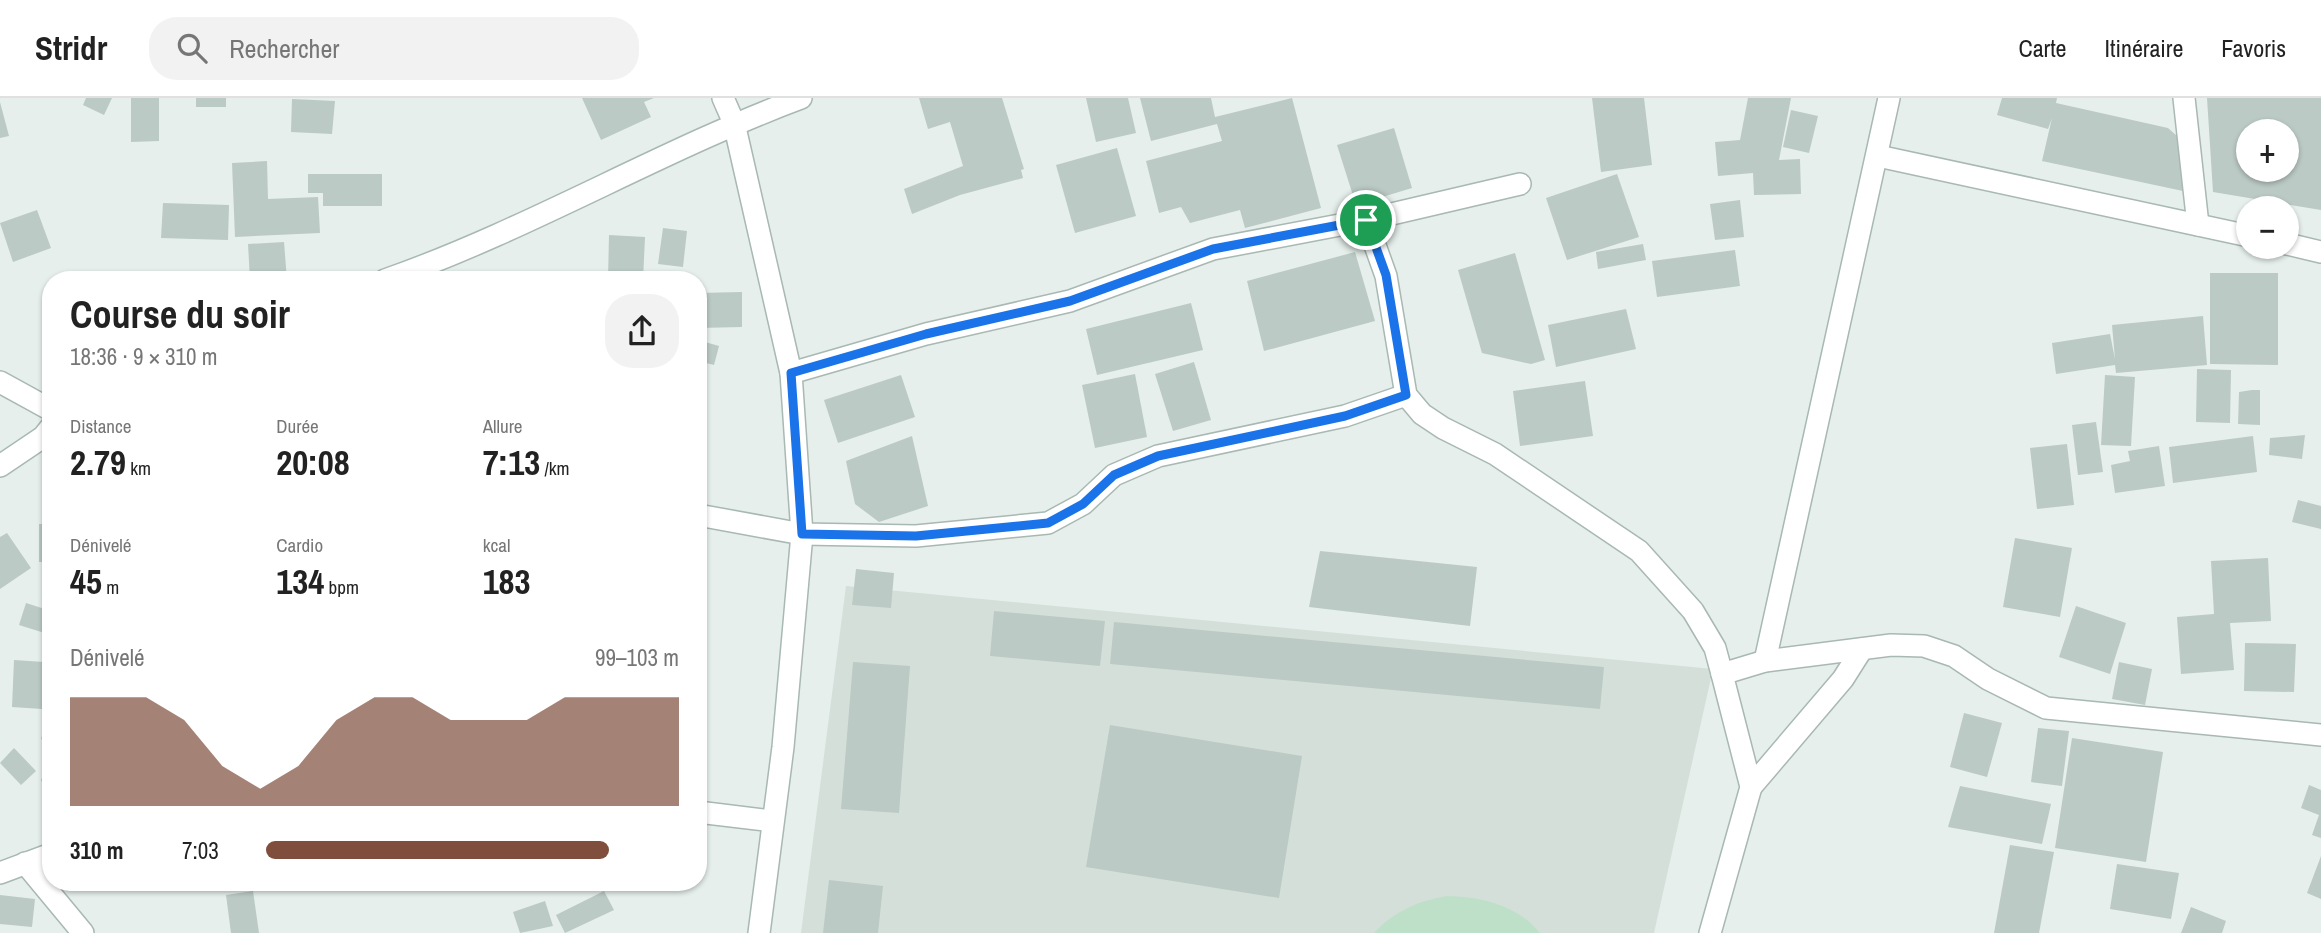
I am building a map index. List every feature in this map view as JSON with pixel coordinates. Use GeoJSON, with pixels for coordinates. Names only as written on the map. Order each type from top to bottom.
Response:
{"type":"FeatureCollection","features":[{"type":"Feature","properties":{"kind":"street"},"geometry":{"type":"LineString","coordinates":[[723,98],[734,123],[791,373],[802,534],[783,747],[759,933]]}},
{"type":"Feature","properties":{"kind":"street"},"geometry":{"type":"LineString","coordinates":[[411,271],[452,257],[734,123],[801,98]]}},
{"type":"Feature","properties":{"kind":"street"},"geometry":{"type":"LineString","coordinates":[[1765,661],[1889,98]]}},
{"type":"Feature","properties":{"kind":"street"},"geometry":{"type":"LineString","coordinates":[[2184,98],[2197,225]]}},
{"type":"Feature","properties":{"kind":"street"},"geometry":{"type":"LineString","coordinates":[[1878,156],[2236,233]]}},
{"type":"Feature","properties":{"kind":"street"},"geometry":{"type":"LineString","coordinates":[[791,373],[926,334],[1070,301],[1213,249],[1366,220],[1520,184]]}},
{"type":"Feature","properties":{"kind":"street"},"geometry":{"type":"LineString","coordinates":[[1366,220],[1386,275],[1406,395],[1422,414],[1443,428],[1495,454],[1639,551],[1693,611],[1715,649],[1751,787]]}},
{"type":"Feature","properties":{"kind":"street"},"geometry":{"type":"LineString","coordinates":[[2299,246],[2321,251]]}},
{"type":"Feature","properties":{"kind":"street"},"geometry":{"type":"LineString","coordinates":[[0,382],[42,405]]}},
{"type":"Feature","properties":{"kind":"street"},"geometry":{"type":"LineString","coordinates":[[707,517],[802,534],[916,536],[1048,523],[1083,504],[1114,475],[1158,456],[1345,416],[1406,395]]}},
{"type":"Feature","properties":{"kind":"street"},"geometry":{"type":"LineString","coordinates":[[0,466],[42,438]]}},
{"type":"Feature","properties":{"kind":"street"},"geometry":{"type":"LineString","coordinates":[[1722,674],[1765,661],[1891,645],[1924,646],[1954,656],[1988,678],[2046,708],[2321,735]]}},
{"type":"Feature","properties":{"kind":"street"},"geometry":{"type":"LineString","coordinates":[[1710,933],[1751,787],[1843,679],[1862,649]]}},
{"type":"Feature","properties":{"kind":"street"},"geometry":{"type":"LineString","coordinates":[[707,813],[772,821]]}},
{"type":"Feature","properties":{"kind":"street"},"geometry":{"type":"LineString","coordinates":[[0,873],[42,857]]}},
{"type":"Feature","properties":{"kind":"street"},"geometry":{"type":"LineString","coordinates":[[25,863],[42,884]]}},
{"type":"Feature","properties":{"kind":"street"},"geometry":{"type":"LineString","coordinates":[[48,891],[83,933]]}},
{"type":"Feature","properties":{"kind":"shaded area"},"geometry":{"type":"Polygon","coordinates":[[[846,586],[1713,669],[1654,933],[801,933],[846,586]]]}},
{"type":"Feature","properties":{"kind":"green space"},"geometry":{"type":"Polygon","coordinates":[[[1447,896],[1498,904],[1521,916],[1540,933],[1374,933],[1407,908],[1447,896]]]}},
{"type":"Feature","properties":{"kind":"building"},"geometry":{"type":"Polygon","coordinates":[[[86,98],[112,98],[104,115],[83,105],[86,98]]]}},
{"type":"Feature","properties":{"kind":"building"},"geometry":{"type":"Polygon","coordinates":[[[131,98],[159,98],[159,141],[131,142],[131,98]]]}},
{"type":"Feature","properties":{"kind":"building"},"geometry":{"type":"Polygon","coordinates":[[[196,98],[226,98],[226,107],[196,107],[196,98]]]}},
{"type":"Feature","properties":{"kind":"building"},"geometry":{"type":"Polygon","coordinates":[[[582,98],[654,98],[644,102],[651,117],[601,140],[582,98]]]}},
{"type":"Feature","properties":{"kind":"building"},"geometry":{"type":"Polygon","coordinates":[[[919,98],[1002,98],[1024,169],[1021,170],[1023,178],[960,195],[912,214],[904,189],[963,166],[950,122],[928,129],[919,98]]]}},
{"type":"Feature","properties":{"kind":"building"},"geometry":{"type":"Polygon","coordinates":[[[1086,98],[1128,98],[1136,133],[1096,142],[1086,98]]]}},
{"type":"Feature","properties":{"kind":"building"},"geometry":{"type":"Polygon","coordinates":[[[1140,98],[1211,98],[1215,117],[1292,98],[1321,208],[1245,228],[1240,210],[1190,223],[1181,207],[1159,213],[1146,161],[1222,141],[1217,124],[1151,141],[1140,98]]]}},
{"type":"Feature","properties":{"kind":"building"},"geometry":{"type":"Polygon","coordinates":[[[1592,98],[1644,98],[1652,165],[1601,172],[1592,98]]]}},
{"type":"Feature","properties":{"kind":"building"},"geometry":{"type":"Polygon","coordinates":[[[1748,98],[1791,98],[1779,160],[1800,159],[1801,194],[1754,195],[1753,173],[1718,176],[1715,142],[1740,140],[1748,98]]]}},
{"type":"Feature","properties":{"kind":"building"},"geometry":{"type":"Polygon","coordinates":[[[2002,98],[2057,98],[2056,103],[2168,128],[2177,136],[2183,191],[2042,161],[2052,118],[2048,129],[1997,115],[2002,98]]]}},
{"type":"Feature","properties":{"kind":"building"},"geometry":{"type":"Polygon","coordinates":[[[2207,98],[2321,98],[2321,210],[2299,206],[2299,196],[2237,196],[2213,192],[2207,98]]]}},
{"type":"Feature","properties":{"kind":"building"},"geometry":{"type":"Polygon","coordinates":[[[292,99],[335,101],[332,134],[291,132],[292,99]]]}},
{"type":"Feature","properties":{"kind":"building"},"geometry":{"type":"Polygon","coordinates":[[[0,102],[9,136],[0,138],[0,102]]]}},
{"type":"Feature","properties":{"kind":"building"},"geometry":{"type":"Polygon","coordinates":[[[1791,110],[1818,116],[1809,153],[1783,147],[1791,110]]]}},
{"type":"Feature","properties":{"kind":"building"},"geometry":{"type":"Polygon","coordinates":[[[1394,128],[1412,188],[1356,205],[1337,145],[1394,128]]]}},
{"type":"Feature","properties":{"kind":"building"},"geometry":{"type":"Polygon","coordinates":[[[1117,148],[1136,216],[1075,233],[1056,165],[1117,148]]]}},
{"type":"Feature","properties":{"kind":"building"},"geometry":{"type":"Polygon","coordinates":[[[267,161],[268,199],[318,197],[320,233],[235,237],[232,163],[267,161]]]}},
{"type":"Feature","properties":{"kind":"building"},"geometry":{"type":"Polygon","coordinates":[[[308,174],[382,174],[382,206],[323,206],[323,193],[308,193],[308,174]]]}},
{"type":"Feature","properties":{"kind":"building"},"geometry":{"type":"Polygon","coordinates":[[[1617,174],[1639,237],[1567,260],[1546,198],[1617,174]]]}},
{"type":"Feature","properties":{"kind":"building"},"geometry":{"type":"Polygon","coordinates":[[[1740,200],[1744,237],[1715,240],[1710,204],[1740,200]]]}},
{"type":"Feature","properties":{"kind":"building"},"geometry":{"type":"Polygon","coordinates":[[[163,203],[229,205],[228,240],[161,238],[163,203]]]}},
{"type":"Feature","properties":{"kind":"building"},"geometry":{"type":"Polygon","coordinates":[[[37,210],[51,248],[13,262],[0,223],[37,210]]]}},
{"type":"Feature","properties":{"kind":"building"},"geometry":{"type":"Polygon","coordinates":[[[663,228],[687,231],[683,267],[658,264],[663,228]]]}},
{"type":"Feature","properties":{"kind":"building"},"geometry":{"type":"Polygon","coordinates":[[[609,235],[645,237],[643,271],[608,271],[609,235]]]}},
{"type":"Feature","properties":{"kind":"building"},"geometry":{"type":"Polygon","coordinates":[[[284,242],[286,271],[250,271],[248,244],[284,242]]]}},
{"type":"Feature","properties":{"kind":"building"},"geometry":{"type":"Polygon","coordinates":[[[1643,244],[1646,260],[1598,269],[1596,252],[1643,244]]]}},
{"type":"Feature","properties":{"kind":"building"},"geometry":{"type":"Polygon","coordinates":[[[1735,250],[1740,286],[1657,297],[1652,261],[1735,250]]]}},
{"type":"Feature","properties":{"kind":"building"},"geometry":{"type":"Polygon","coordinates":[[[1355,252],[1375,321],[1264,351],[1247,281],[1355,252]]]}},
{"type":"Feature","properties":{"kind":"building"},"geometry":{"type":"Polygon","coordinates":[[[1515,253],[1545,360],[1531,364],[1482,353],[1458,270],[1515,253]]]}},
{"type":"Feature","properties":{"kind":"building"},"geometry":{"type":"Polygon","coordinates":[[[2210,273],[2278,273],[2278,365],[2210,364],[2210,273]]]}},
{"type":"Feature","properties":{"kind":"building"},"geometry":{"type":"Polygon","coordinates":[[[742,292],[742,327],[707,328],[707,293],[742,292]]]}},
{"type":"Feature","properties":{"kind":"building"},"geometry":{"type":"Polygon","coordinates":[[[1191,303],[1203,350],[1097,375],[1086,329],[1191,303]]]}},
{"type":"Feature","properties":{"kind":"building"},"geometry":{"type":"Polygon","coordinates":[[[1626,309],[1636,349],[1556,367],[1548,325],[1626,309]]]}},
{"type":"Feature","properties":{"kind":"building"},"geometry":{"type":"Polygon","coordinates":[[[2203,316],[2207,365],[2116,373],[2115,365],[2056,374],[2052,343],[2110,334],[2115,359],[2112,325],[2203,316]]]}},
{"type":"Feature","properties":{"kind":"building"},"geometry":{"type":"Polygon","coordinates":[[[707,343],[719,346],[714,365],[707,363],[707,343]]]}},
{"type":"Feature","properties":{"kind":"building"},"geometry":{"type":"Polygon","coordinates":[[[1194,362],[1211,420],[1173,431],[1155,374],[1194,362]]]}},
{"type":"Feature","properties":{"kind":"building"},"geometry":{"type":"Polygon","coordinates":[[[2197,369],[2231,370],[2230,423],[2196,422],[2197,369]]]}},
{"type":"Feature","properties":{"kind":"building"},"geometry":{"type":"Polygon","coordinates":[[[1135,374],[1147,437],[1095,448],[1082,385],[1135,374]]]}},
{"type":"Feature","properties":{"kind":"building"},"geometry":{"type":"Polygon","coordinates":[[[901,375],[915,417],[838,443],[824,400],[901,375]]]}},
{"type":"Feature","properties":{"kind":"building"},"geometry":{"type":"Polygon","coordinates":[[[2105,375],[2135,377],[2131,446],[2101,445],[2105,375]]]}},
{"type":"Feature","properties":{"kind":"building"},"geometry":{"type":"Polygon","coordinates":[[[1585,381],[1593,436],[1520,446],[1513,391],[1585,381]]]}},
{"type":"Feature","properties":{"kind":"building"},"geometry":{"type":"Polygon","coordinates":[[[2260,390],[2260,425],[2238,424],[2239,392],[2260,390]]]}},
{"type":"Feature","properties":{"kind":"building"},"geometry":{"type":"Polygon","coordinates":[[[2096,422],[2103,472],[2078,475],[2072,425],[2096,422]]]}},
{"type":"Feature","properties":{"kind":"building"},"geometry":{"type":"Polygon","coordinates":[[[2305,435],[2302,459],[2269,455],[2270,438],[2305,435]]]}},
{"type":"Feature","properties":{"kind":"building"},"geometry":{"type":"Polygon","coordinates":[[[912,436],[928,506],[879,522],[855,504],[846,461],[912,436]]]}},
{"type":"Feature","properties":{"kind":"building"},"geometry":{"type":"Polygon","coordinates":[[[2253,436],[2257,472],[2173,483],[2169,447],[2253,436]]]}},
{"type":"Feature","properties":{"kind":"building"},"geometry":{"type":"Polygon","coordinates":[[[2067,444],[2074,505],[2037,509],[2030,448],[2067,444]]]}},
{"type":"Feature","properties":{"kind":"building"},"geometry":{"type":"Polygon","coordinates":[[[2159,446],[2165,486],[2115,493],[2111,465],[2130,461],[2128,451],[2159,446]]]}},
{"type":"Feature","properties":{"kind":"building"},"geometry":{"type":"Polygon","coordinates":[[[2298,500],[2321,506],[2321,529],[2292,522],[2298,500]]]}},
{"type":"Feature","properties":{"kind":"building"},"geometry":{"type":"Polygon","coordinates":[[[39,524],[42,524],[42,562],[39,562],[39,524]]]}},
{"type":"Feature","properties":{"kind":"building"},"geometry":{"type":"Polygon","coordinates":[[[7,533],[31,568],[0,589],[0,537],[7,533]]]}},
{"type":"Feature","properties":{"kind":"building"},"geometry":{"type":"Polygon","coordinates":[[[2015,538],[2072,548],[2060,617],[2003,607],[2015,538]]]}},
{"type":"Feature","properties":{"kind":"building"},"geometry":{"type":"Polygon","coordinates":[[[1320,551],[1477,567],[1470,626],[1309,607],[1320,551]]]}},
{"type":"Feature","properties":{"kind":"building"},"geometry":{"type":"Polygon","coordinates":[[[2268,558],[2271,621],[2230,623],[2234,670],[2181,674],[2177,617],[2214,614],[2211,561],[2268,558]]]}},
{"type":"Feature","properties":{"kind":"building"},"geometry":{"type":"Polygon","coordinates":[[[856,569],[894,573],[891,608],[852,605],[856,569]]]}},
{"type":"Feature","properties":{"kind":"building"},"geometry":{"type":"Polygon","coordinates":[[[26,603],[42,608],[42,632],[19,625],[26,603]]]}},
{"type":"Feature","properties":{"kind":"building"},"geometry":{"type":"Polygon","coordinates":[[[2076,606],[2126,623],[2110,674],[2059,657],[2076,606]]]}},
{"type":"Feature","properties":{"kind":"building"},"geometry":{"type":"Polygon","coordinates":[[[994,611],[1105,621],[1100,666],[990,656],[994,611]]]}},
{"type":"Feature","properties":{"kind":"building"},"geometry":{"type":"Polygon","coordinates":[[[1114,622],[1604,667],[1600,709],[1110,664],[1114,622]]]}},
{"type":"Feature","properties":{"kind":"building"},"geometry":{"type":"Polygon","coordinates":[[[2245,643],[2296,644],[2294,692],[2244,691],[2245,643]]]}},
{"type":"Feature","properties":{"kind":"building"},"geometry":{"type":"Polygon","coordinates":[[[14,660],[42,662],[42,709],[12,707],[14,660]]]}},
{"type":"Feature","properties":{"kind":"building"},"geometry":{"type":"Polygon","coordinates":[[[853,662],[910,666],[899,813],[841,809],[853,662]]]}},
{"type":"Feature","properties":{"kind":"building"},"geometry":{"type":"Polygon","coordinates":[[[2119,662],[2152,669],[2145,705],[2112,699],[2119,662]]]}},
{"type":"Feature","properties":{"kind":"building"},"geometry":{"type":"Polygon","coordinates":[[[1964,713],[2002,723],[1987,777],[1950,767],[1964,713]]]}},
{"type":"Feature","properties":{"kind":"building"},"geometry":{"type":"Polygon","coordinates":[[[1110,725],[1302,756],[1279,898],[1086,867],[1110,725]]]}},
{"type":"Feature","properties":{"kind":"building"},"geometry":{"type":"Polygon","coordinates":[[[2038,728],[2069,731],[2062,786],[2031,782],[2038,728]]]}},
{"type":"Feature","properties":{"kind":"building"},"geometry":{"type":"Polygon","coordinates":[[[2072,738],[2163,752],[2146,862],[2055,848],[2072,738]]]}},
{"type":"Feature","properties":{"kind":"building"},"geometry":{"type":"Polygon","coordinates":[[[14,748],[36,771],[21,785],[0,763],[14,748]]]}},
{"type":"Feature","properties":{"kind":"building"},"geometry":{"type":"Polygon","coordinates":[[[2309,785],[2321,790],[2321,838],[2312,835],[2319,815],[2301,808],[2309,785]]]}},
{"type":"Feature","properties":{"kind":"building"},"geometry":{"type":"Polygon","coordinates":[[[1960,786],[2051,804],[2042,844],[1948,827],[1960,786]]]}},
{"type":"Feature","properties":{"kind":"building"},"geometry":{"type":"Polygon","coordinates":[[[2010,845],[2054,852],[2039,933],[1994,933],[2010,845]]]}},
{"type":"Feature","properties":{"kind":"building"},"geometry":{"type":"Polygon","coordinates":[[[2321,856],[2321,899],[2307,893],[2321,856]]]}},
{"type":"Feature","properties":{"kind":"building"},"geometry":{"type":"Polygon","coordinates":[[[2117,864],[2179,873],[2171,919],[2110,909],[2117,864]]]}},
{"type":"Feature","properties":{"kind":"building"},"geometry":{"type":"Polygon","coordinates":[[[829,880],[883,886],[878,933],[823,933],[829,880]]]}},
{"type":"Feature","properties":{"kind":"building"},"geometry":{"type":"Polygon","coordinates":[[[253,891],[259,933],[231,933],[226,895],[253,891]]]}},
{"type":"Feature","properties":{"kind":"building"},"geometry":{"type":"Polygon","coordinates":[[[604,891],[614,910],[565,933],[556,915],[604,891]]]}},
{"type":"Feature","properties":{"kind":"building"},"geometry":{"type":"Polygon","coordinates":[[[0,895],[35,899],[32,927],[0,924],[0,895]]]}},
{"type":"Feature","properties":{"kind":"building"},"geometry":{"type":"Polygon","coordinates":[[[545,901],[553,926],[520,933],[513,912],[545,901]]]}},
{"type":"Feature","properties":{"kind":"building"},"geometry":{"type":"Polygon","coordinates":[[[2191,907],[2226,921],[2222,933],[2181,933],[2191,907]]]}},
{"type":"Feature","properties":{"kind":"route"},"geometry":{"type":"LineString","coordinates":[[1366,220],[1386,275],[1406,395],[1345,416],[1158,456],[1114,475],[1083,504],[1048,523],[916,536],[802,534],[791,373],[926,334],[1070,301],[1213,249],[1366,220]]}}]}
